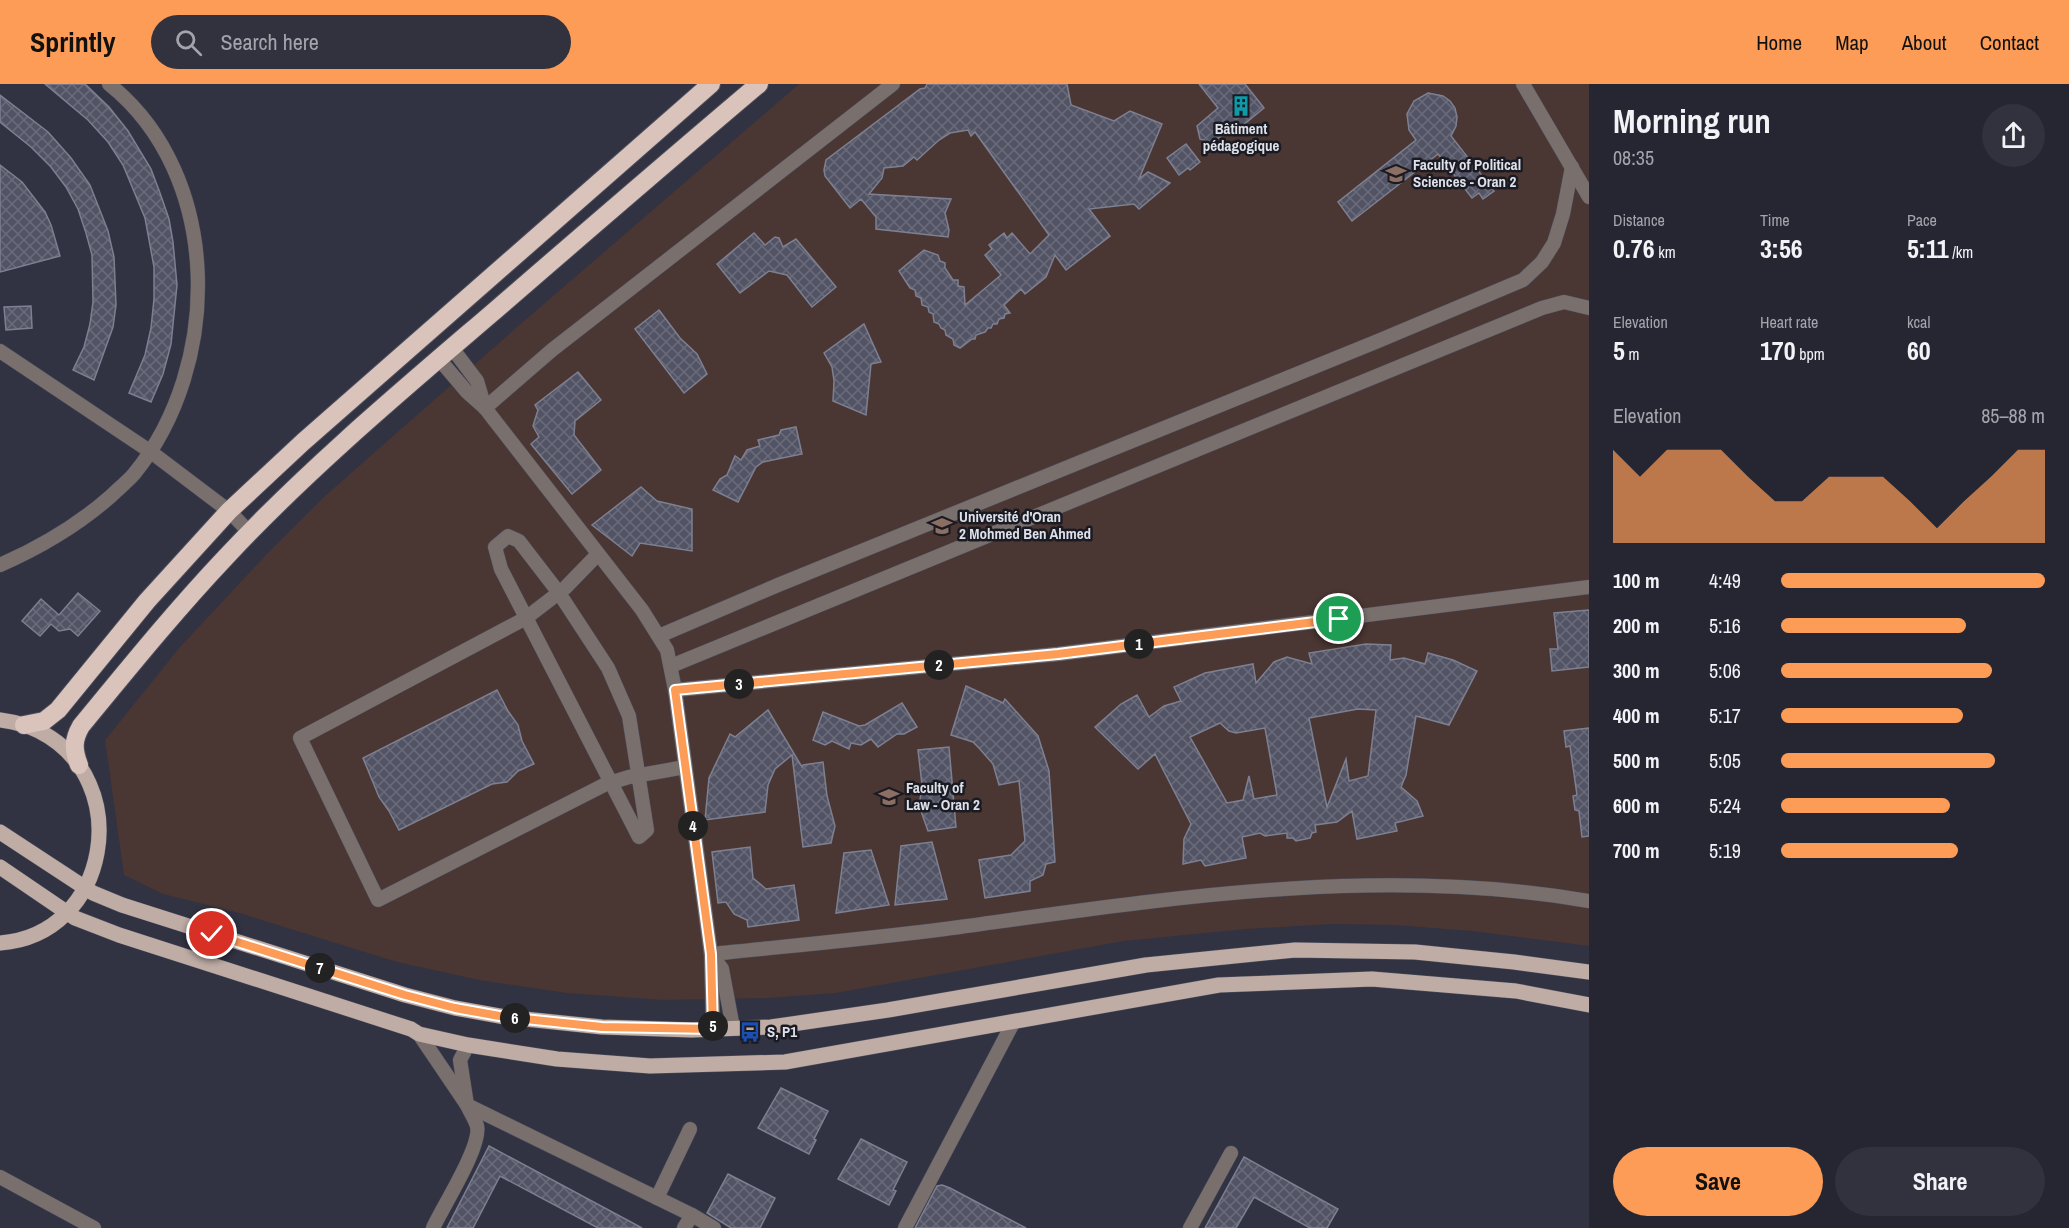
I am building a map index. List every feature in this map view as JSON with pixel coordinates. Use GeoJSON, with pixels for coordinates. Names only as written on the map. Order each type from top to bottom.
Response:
{"type":"FeatureCollection","features":[{"type":"Feature","properties":{"kind":"highway"},"geometry":{"type":"LineString","coordinates":[[24,725],[44,721],[58,710],[147,601],[229,511],[303,442],[711,84]]}},
{"type":"Feature","properties":{"kind":"highway"},"geometry":{"type":"LineString","coordinates":[[79,765],[74,752],[74,744],[81,726],[168,621],[250,533],[338,447],[759,84]]}},
{"type":"Feature","properties":{"kind":"main road"},"geometry":{"type":"LineString","coordinates":[[0,720],[24,725],[54,741],[79,765],[90,783],[97,804],[100,825],[99,847],[94,868],[86,888],[67,912],[49,926],[30,936],[0,943]]}},
{"type":"Feature","properties":{"kind":"main road"},"geometry":{"type":"LineString","coordinates":[[0,832],[86,888],[105,899],[133,909],[405,995],[455,1008],[505,1017],[602,1027],[713,1029],[771,1027],[888,1010],[1146,965],[1295,950],[1415,952],[1589,972]]}},
{"type":"Feature","properties":{"kind":"main road"},"geometry":{"type":"LineString","coordinates":[[0,867],[85,923],[119,935],[371,1016],[419,1034],[468,1045],[557,1059],[638,1065],[785,1062],[1220,985],[1372,979],[1516,992],[1589,1005]]}},
{"type":"Feature","properties":{"kind":"street"},"geometry":{"type":"LineString","coordinates":[[0,565],[34,550],[69,529],[132,476],[151,452],[173,408],[192,345],[198,296],[197,259],[184,194],[153,129],[142,115],[109,84]]}},
{"type":"Feature","properties":{"kind":"street"},"geometry":{"type":"LineString","coordinates":[[485,408],[552,350],[892,84]]}},
{"type":"Feature","properties":{"kind":"street"},"geometry":{"type":"LineString","coordinates":[[1522,84],[1589,197]]}},
{"type":"Feature","properties":{"kind":"street"},"geometry":{"type":"LineString","coordinates":[[659,636],[778,585],[1523,280],[1542,262],[1554,243],[1563,214],[1572,167]]}},
{"type":"Feature","properties":{"kind":"street"},"geometry":{"type":"LineString","coordinates":[[671,666],[1542,308],[1564,303],[1589,308]]}},
{"type":"Feature","properties":{"kind":"street"},"geometry":{"type":"LineString","coordinates":[[0,351],[151,452],[229,511],[250,533]]}},
{"type":"Feature","properties":{"kind":"street"},"geometry":{"type":"LineString","coordinates":[[445,353],[467,392],[485,408],[642,610],[667,650],[675,690],[711,954],[713,1029]]}},
{"type":"Feature","properties":{"kind":"street"},"geometry":{"type":"LineString","coordinates":[[508,536],[519,541],[559,593],[608,668],[629,716],[647,830],[639,837],[501,569],[495,547],[508,536]]}},
{"type":"Feature","properties":{"kind":"street"},"geometry":{"type":"LineString","coordinates":[[598,554],[559,593],[526,618],[300,738],[378,900],[610,783],[685,767]]}},
{"type":"Feature","properties":{"kind":"street"},"geometry":{"type":"LineString","coordinates":[[675,690],[1058,654],[1589,587]]}},
{"type":"Feature","properties":{"kind":"street"},"geometry":{"type":"LineString","coordinates":[[711,954],[909,934],[1108,906],[1300,888],[1358,885],[1497,889],[1589,901]]}},
{"type":"Feature","properties":{"kind":"street"},"geometry":{"type":"LineString","coordinates":[[711,954],[722,969],[733,1028]]}},
{"type":"Feature","properties":{"kind":"street"},"geometry":{"type":"LineString","coordinates":[[905,1228],[1013,1023]]}},
{"type":"Feature","properties":{"kind":"street"},"geometry":{"type":"LineString","coordinates":[[419,1034],[467,1106],[478,1128],[463,1173],[433,1228]]}},
{"type":"Feature","properties":{"kind":"street"},"geometry":{"type":"LineString","coordinates":[[467,1106],[460,1060],[468,1045]]}},
{"type":"Feature","properties":{"kind":"street"},"geometry":{"type":"LineString","coordinates":[[467,1106],[657,1197],[714,1228]]}},
{"type":"Feature","properties":{"kind":"street"},"geometry":{"type":"LineString","coordinates":[[657,1197],[690,1129]]}},
{"type":"Feature","properties":{"kind":"street"},"geometry":{"type":"LineString","coordinates":[[1190,1228],[1231,1153]]}},
{"type":"Feature","properties":{"kind":"street"},"geometry":{"type":"LineString","coordinates":[[0,1177],[91,1227]]}},
{"type":"Feature","properties":{"kind":"street"},"geometry":{"type":"LineString","coordinates":[[684,1228],[692,1215]]}},
{"type":"Feature","properties":{"kind":"shaded area","name":"Université d'Oran 2 Mohmed Ben Ahmed"},"geometry":{"type":"Polygon","coordinates":[[[799,84],[1589,84],[1589,946],[1472,931],[1393,925],[1332,924],[1247,929],[1124,941],[836,993],[769,998],[665,1000],[566,993],[479,980],[397,962],[239,913],[163,894],[124,875],[105,740],[180,647],[326,495],[799,84]]]}},
{"type":"Feature","properties":{"kind":"building"},"geometry":{"type":"Polygon","coordinates":[[[45,84],[85,84],[109,107],[128,131],[151,169],[169,219],[177,285],[171,344],[163,374],[151,402],[129,393],[145,355],[154,299],[154,267],[145,218],[123,165],[108,142],[88,120],[45,84]]]}},
{"type":"Feature","properties":{"kind":"building"},"geometry":{"type":"Polygon","coordinates":[[[927,84],[1067,84],[1071,105],[1114,121],[1130,111],[1162,124],[1139,179],[1148,172],[1170,183],[1139,209],[1134,204],[1089,209],[1110,236],[1066,270],[1055,255],[1046,277],[1025,294],[1021,289],[1004,305],[1010,313],[1005,314],[997,324],[993,324],[985,332],[976,335],[975,339],[960,348],[954,345],[953,339],[946,335],[945,330],[939,324],[934,322],[933,314],[929,312],[928,307],[922,305],[921,298],[916,296],[915,290],[910,288],[899,271],[924,250],[938,255],[940,261],[945,263],[945,268],[953,280],[958,280],[958,286],[964,287],[965,305],[1001,275],[985,255],[992,249],[989,245],[1004,233],[1007,238],[1012,233],[1030,254],[1049,235],[975,132],[971,136],[968,130],[950,133],[917,160],[914,157],[903,166],[884,168],[882,178],[869,194],[951,199],[945,213],[949,230],[948,237],[876,229],[876,217],[861,199],[850,208],[825,176],[824,170],[826,160],[920,89],[925,88],[927,84]]]}},
{"type":"Feature","properties":{"kind":"building","name":"Bâtiment pédagogique"},"geometry":{"type":"Polygon","coordinates":[[[1199,84],[1245,84],[1264,108],[1236,131],[1233,127],[1212,143],[1200,139],[1197,126],[1218,108],[1199,84]]]}},
{"type":"Feature","properties":{"kind":"building"},"geometry":{"type":"Polygon","coordinates":[[[1428,93],[1443,96],[1455,108],[1456,126],[1451,136],[1494,191],[1483,199],[1479,193],[1472,198],[1438,154],[1352,221],[1338,202],[1416,140],[1409,130],[1407,114],[1414,101],[1428,93]]]}},
{"type":"Feature","properties":{"kind":"building"},"geometry":{"type":"Polygon","coordinates":[[[0,95],[48,132],[71,158],[90,185],[108,231],[114,257],[116,305],[113,327],[94,380],[73,370],[84,347],[93,302],[92,255],[86,233],[78,209],[66,187],[51,167],[0,122],[0,95]]]}},
{"type":"Feature","properties":{"kind":"building"},"geometry":{"type":"Polygon","coordinates":[[[1186,144],[1200,162],[1179,175],[1167,158],[1186,144]]]}},
{"type":"Feature","properties":{"kind":"building"},"geometry":{"type":"Polygon","coordinates":[[[0,165],[22,182],[45,212],[60,256],[0,272],[0,165]]]}},
{"type":"Feature","properties":{"kind":"building"},"geometry":{"type":"Polygon","coordinates":[[[754,233],[765,245],[775,237],[779,238],[783,247],[796,239],[836,287],[812,307],[787,275],[769,271],[740,293],[717,264],[754,233]]]}},
{"type":"Feature","properties":{"kind":"building"},"geometry":{"type":"Polygon","coordinates":[[[31,306],[32,328],[6,330],[4,307],[31,306]]]}},
{"type":"Feature","properties":{"kind":"building"},"geometry":{"type":"Polygon","coordinates":[[[659,310],[680,338],[697,354],[707,374],[684,393],[635,329],[659,310]]]}},
{"type":"Feature","properties":{"kind":"building"},"geometry":{"type":"Polygon","coordinates":[[[864,324],[881,362],[871,364],[866,415],[833,401],[832,367],[824,353],[864,324]]]}},
{"type":"Feature","properties":{"kind":"building"},"geometry":{"type":"Polygon","coordinates":[[[578,372],[601,400],[575,421],[574,435],[601,470],[572,494],[531,444],[539,437],[533,426],[538,410],[535,405],[578,372]]]}},
{"type":"Feature","properties":{"kind":"building"},"geometry":{"type":"Polygon","coordinates":[[[796,427],[802,454],[763,462],[756,467],[738,502],[713,490],[720,479],[727,475],[735,456],[741,460],[747,450],[760,446],[758,440],[779,435],[781,430],[796,427]]]}},
{"type":"Feature","properties":{"kind":"building"},"geometry":{"type":"Polygon","coordinates":[[[641,487],[657,501],[692,509],[692,551],[640,543],[632,556],[592,525],[641,487]]]}},
{"type":"Feature","properties":{"kind":"building"},"geometry":{"type":"Polygon","coordinates":[[[78,593],[100,611],[78,636],[70,629],[59,631],[51,624],[40,636],[22,621],[41,599],[59,615],[78,593]]]}},
{"type":"Feature","properties":{"kind":"building"},"geometry":{"type":"Polygon","coordinates":[[[1589,610],[1589,667],[1552,671],[1550,649],[1558,649],[1554,613],[1589,610]]]}},
{"type":"Feature","properties":{"kind":"building"},"geometry":{"type":"Polygon","coordinates":[[[1366,644],[1391,645],[1390,660],[1404,658],[1425,664],[1428,653],[1453,660],[1477,671],[1449,725],[1416,716],[1406,775],[1401,787],[1417,801],[1423,816],[1395,823],[1397,831],[1357,839],[1352,811],[1337,822],[1315,825],[1316,832],[1312,833],[1310,838],[1296,841],[1293,838],[1287,838],[1287,833],[1265,836],[1260,833],[1242,837],[1246,858],[1205,866],[1201,860],[1183,864],[1184,839],[1191,824],[1155,754],[1138,769],[1095,727],[1121,704],[1137,695],[1149,717],[1164,706],[1181,701],[1174,687],[1205,673],[1253,664],[1256,683],[1274,662],[1287,657],[1312,664],[1309,653],[1366,644]],[[1358,709],[1309,718],[1327,807],[1346,759],[1349,781],[1368,776],[1376,710],[1358,709]],[[1220,723],[1190,737],[1227,803],[1243,800],[1249,776],[1254,799],[1277,795],[1265,728],[1236,733],[1229,731],[1220,723]]]}},
{"type":"Feature","properties":{"kind":"building"},"geometry":{"type":"Polygon","coordinates":[[[966,686],[1003,703],[1005,699],[1038,736],[1049,771],[1055,862],[1046,864],[1043,875],[1030,881],[1030,891],[985,898],[979,860],[1011,855],[1025,841],[1019,781],[999,785],[993,764],[979,748],[973,742],[951,735],[966,686]]]}},
{"type":"Feature","properties":{"kind":"building"},"geometry":{"type":"Polygon","coordinates":[[[497,690],[518,725],[522,741],[534,764],[518,771],[507,782],[492,784],[399,830],[379,797],[363,758],[497,690]]]}},
{"type":"Feature","properties":{"kind":"building"},"geometry":{"type":"Polygon","coordinates":[[[902,703],[917,727],[904,734],[897,734],[878,747],[871,739],[861,745],[851,743],[849,749],[832,741],[825,745],[813,740],[823,712],[859,726],[865,725],[902,703]]]}},
{"type":"Feature","properties":{"kind":"building"},"geometry":{"type":"Polygon","coordinates":[[[768,710],[802,767],[823,762],[827,796],[835,826],[831,843],[803,847],[792,755],[775,769],[768,785],[765,812],[705,820],[709,778],[730,734],[735,737],[768,710]]]}},
{"type":"Feature","properties":{"kind":"building"},"geometry":{"type":"Polygon","coordinates":[[[1589,728],[1589,836],[1582,837],[1579,811],[1575,810],[1573,796],[1577,795],[1570,746],[1566,747],[1564,731],[1589,728]]]}},
{"type":"Feature","properties":{"kind":"building"},"geometry":{"type":"Polygon","coordinates":[[[949,747],[956,827],[928,831],[921,811],[922,785],[918,750],[949,747]]]}},
{"type":"Feature","properties":{"kind":"building"},"geometry":{"type":"Polygon","coordinates":[[[932,842],[947,899],[895,905],[901,846],[932,842]]]}},
{"type":"Feature","properties":{"kind":"building"},"geometry":{"type":"Polygon","coordinates":[[[750,847],[753,878],[766,889],[794,885],[799,920],[748,927],[747,920],[734,914],[726,902],[718,903],[712,852],[750,847]]]}},
{"type":"Feature","properties":{"kind":"building"},"geometry":{"type":"Polygon","coordinates":[[[871,850],[889,905],[836,913],[844,853],[871,850]]]}},
{"type":"Feature","properties":{"kind":"building"},"geometry":{"type":"Polygon","coordinates":[[[781,1088],[828,1111],[809,1154],[758,1128],[781,1088]]]}},
{"type":"Feature","properties":{"kind":"building"},"geometry":{"type":"Polygon","coordinates":[[[861,1139],[907,1162],[893,1190],[896,1191],[889,1205],[838,1179],[861,1139]]]}},
{"type":"Feature","properties":{"kind":"building"},"geometry":{"type":"Polygon","coordinates":[[[489,1146],[642,1228],[598,1228],[500,1176],[473,1228],[447,1228],[489,1146]]]}},
{"type":"Feature","properties":{"kind":"building"},"geometry":{"type":"Polygon","coordinates":[[[1244,1157],[1338,1209],[1327,1228],[1310,1228],[1254,1197],[1236,1228],[1205,1228],[1244,1157]]]}},
{"type":"Feature","properties":{"kind":"building"},"geometry":{"type":"Polygon","coordinates":[[[728,1174],[775,1198],[760,1228],[731,1228],[707,1213],[728,1174]]]}},
{"type":"Feature","properties":{"kind":"building"},"geometry":{"type":"Polygon","coordinates":[[[942,1185],[1026,1228],[915,1228],[937,1186],[942,1185]]]}},
{"type":"Feature","properties":{"kind":"place","name":"Bâtiment pédagogique"},"geometry":{"type":"Point","coordinates":[1241,106]}},
{"type":"Feature","properties":{"kind":"place","name":"Faculty of Political Sciences - Oran 2"},"geometry":{"type":"Point","coordinates":[1396,174]}},
{"type":"Feature","properties":{"kind":"place","name":"Université d'Oran 2 Mohmed Ben Ahmed"},"geometry":{"type":"Point","coordinates":[942,526]}},
{"type":"Feature","properties":{"kind":"place","name":"Faculty of Law - Oran 2"},"geometry":{"type":"Point","coordinates":[889,797]}},
{"type":"Feature","properties":{"kind":"place","name":"S, P1"},"geometry":{"type":"Point","coordinates":[750,1032]}},
{"type":"Feature","properties":{"kind":"route"},"geometry":{"type":"LineString","coordinates":[[212,934],[405,995],[455,1008],[505,1017],[602,1027],[713,1029],[711,954],[675,690],[1058,654],[1339,619]]}}]}
